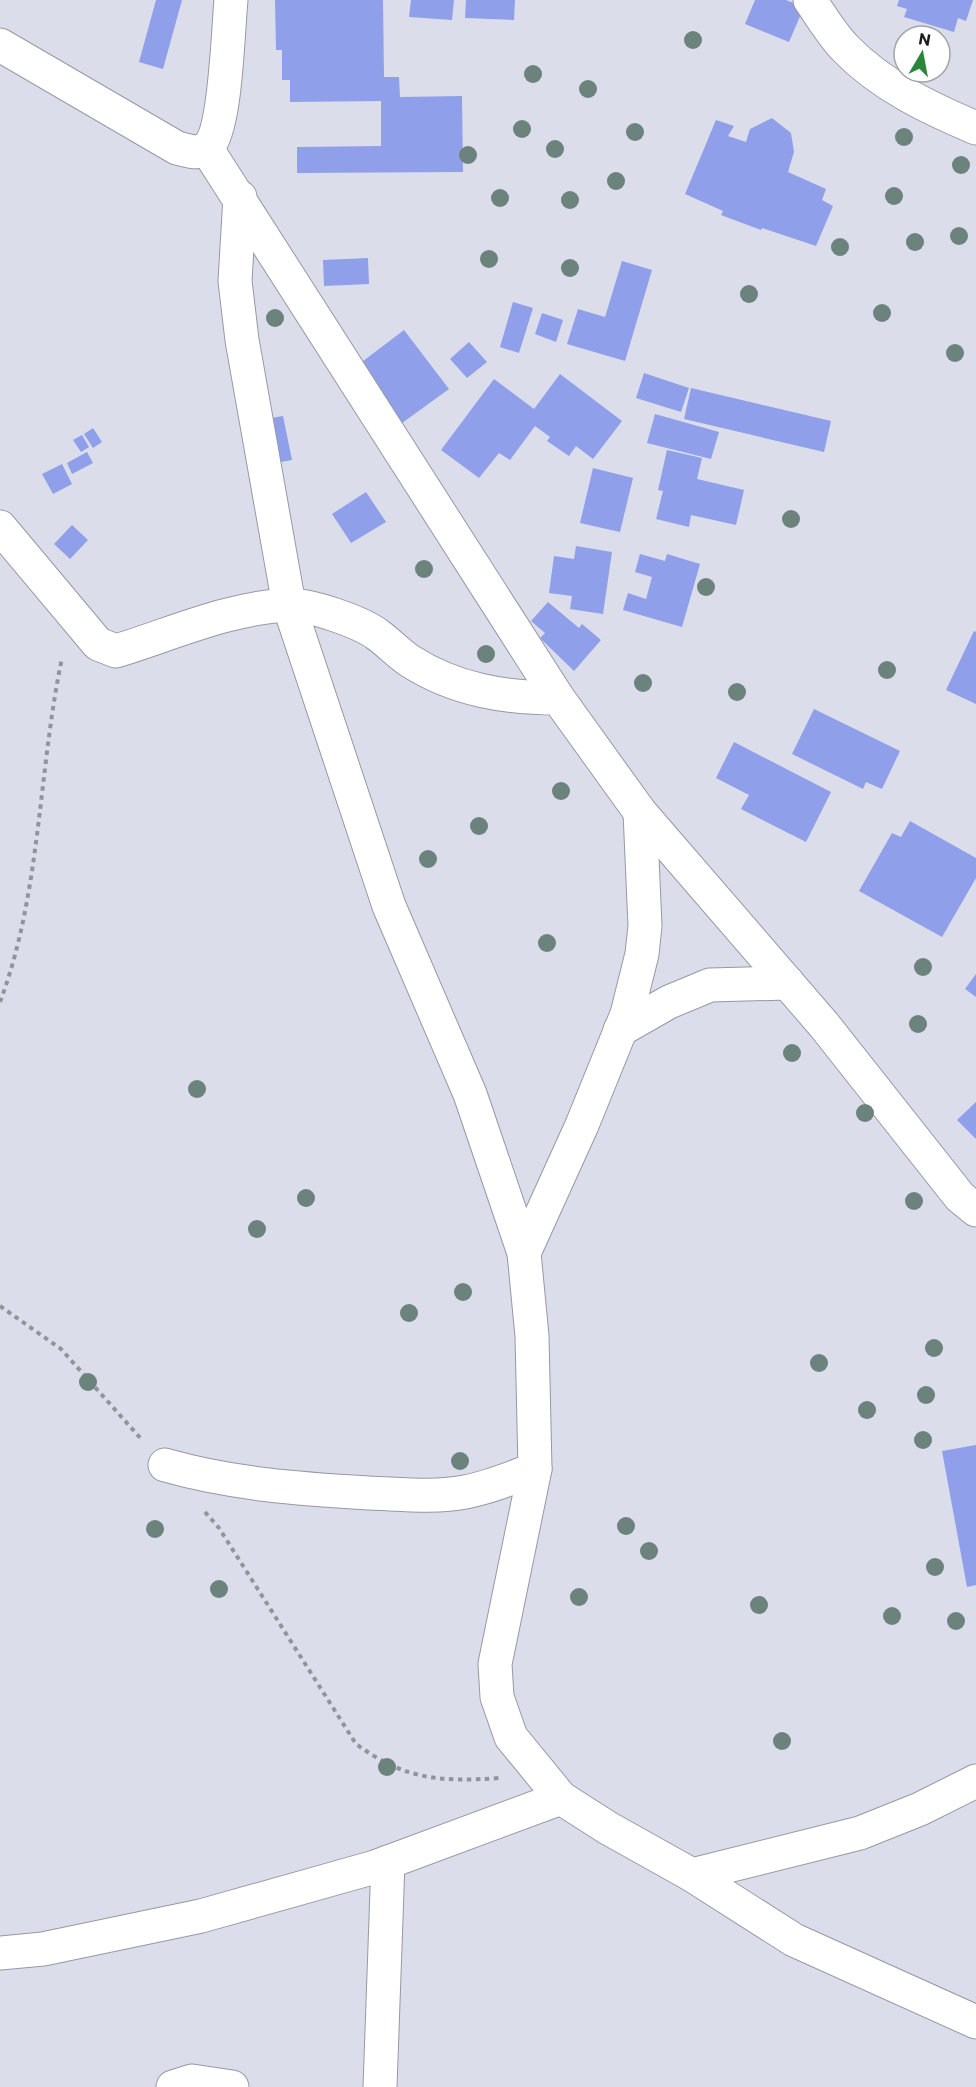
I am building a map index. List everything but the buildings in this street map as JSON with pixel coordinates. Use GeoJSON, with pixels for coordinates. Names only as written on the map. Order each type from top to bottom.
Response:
{"type":"FeatureCollection","features":[{"type":"Feature","properties":{"kind":"street"},"geometry":{"type":"LineString","coordinates":[[0,45],[177,148],[197,152],[207,149],[214,138],[221,107],[231,0]]}},
{"type":"Feature","properties":{"kind":"street"},"geometry":{"type":"LineString","coordinates":[[810,0],[845,48],[886,83],[922,104],[976,128]]}},
{"type":"Feature","properties":{"kind":"street"},"geometry":{"type":"LineString","coordinates":[[207,149],[558,698],[640,812],[788,983],[960,1197],[976,1210]]}},
{"type":"Feature","properties":{"kind":"street"},"geometry":{"type":"LineString","coordinates":[[240,198],[235,281],[242,340],[290,605],[389,906],[470,1094],[524,1253],[532,1336],[535,1469],[495,1664],[497,1697],[511,1737],[552,1787],[608,1828],[692,1875],[794,1940],[976,2022]]}},
{"type":"Feature","properties":{"kind":"street"},"geometry":{"type":"LineString","coordinates":[[0,527],[98,644],[116,651],[219,617],[290,605],[349,620],[376,633],[410,661],[464,686],[513,698],[558,698]]}},
{"type":"Feature","properties":{"kind":"street"},"geometry":{"type":"LineString","coordinates":[[524,1253],[582,1125],[620,1030],[642,954],[645,926],[640,812]]}},
{"type":"Feature","properties":{"kind":"street"},"geometry":{"type":"LineString","coordinates":[[620,1030],[669,1002],[710,985],[788,983]]}},
{"type":"Feature","properties":{"kind":"street"},"geometry":{"type":"LineString","coordinates":[[165,1466],[209,1478],[308,1491],[409,1495],[463,1492],[497,1484],[535,1469]]}},
{"type":"Feature","properties":{"kind":"street"},"geometry":{"type":"LineString","coordinates":[[692,1875],[860,1833],[920,1809],[976,1781]]}},
{"type":"Feature","properties":{"kind":"street"},"geometry":{"type":"LineString","coordinates":[[0,1953],[43,1948],[201,1916],[388,1862],[552,1787]]}},
{"type":"Feature","properties":{"kind":"street"},"geometry":{"type":"LineString","coordinates":[[380,2087],[388,1862]]}},
{"type":"Feature","properties":{"kind":"street"},"geometry":{"type":"LineString","coordinates":[[173,2087],[192,2081],[232,2087]]}},
{"type":"Feature","properties":{"kind":"path"},"geometry":{"type":"LineString","coordinates":[[0,1002],[22,917],[39,825],[54,696],[71,613]]}},
{"type":"Feature","properties":{"kind":"path"},"geometry":{"type":"LineString","coordinates":[[0,1306],[61,1349],[165,1466]]}},
{"type":"Feature","properties":{"kind":"path"},"geometry":{"type":"LineString","coordinates":[[203,1510],[219,1528],[356,1744],[374,1757],[410,1775],[552,1787]]}}]}
